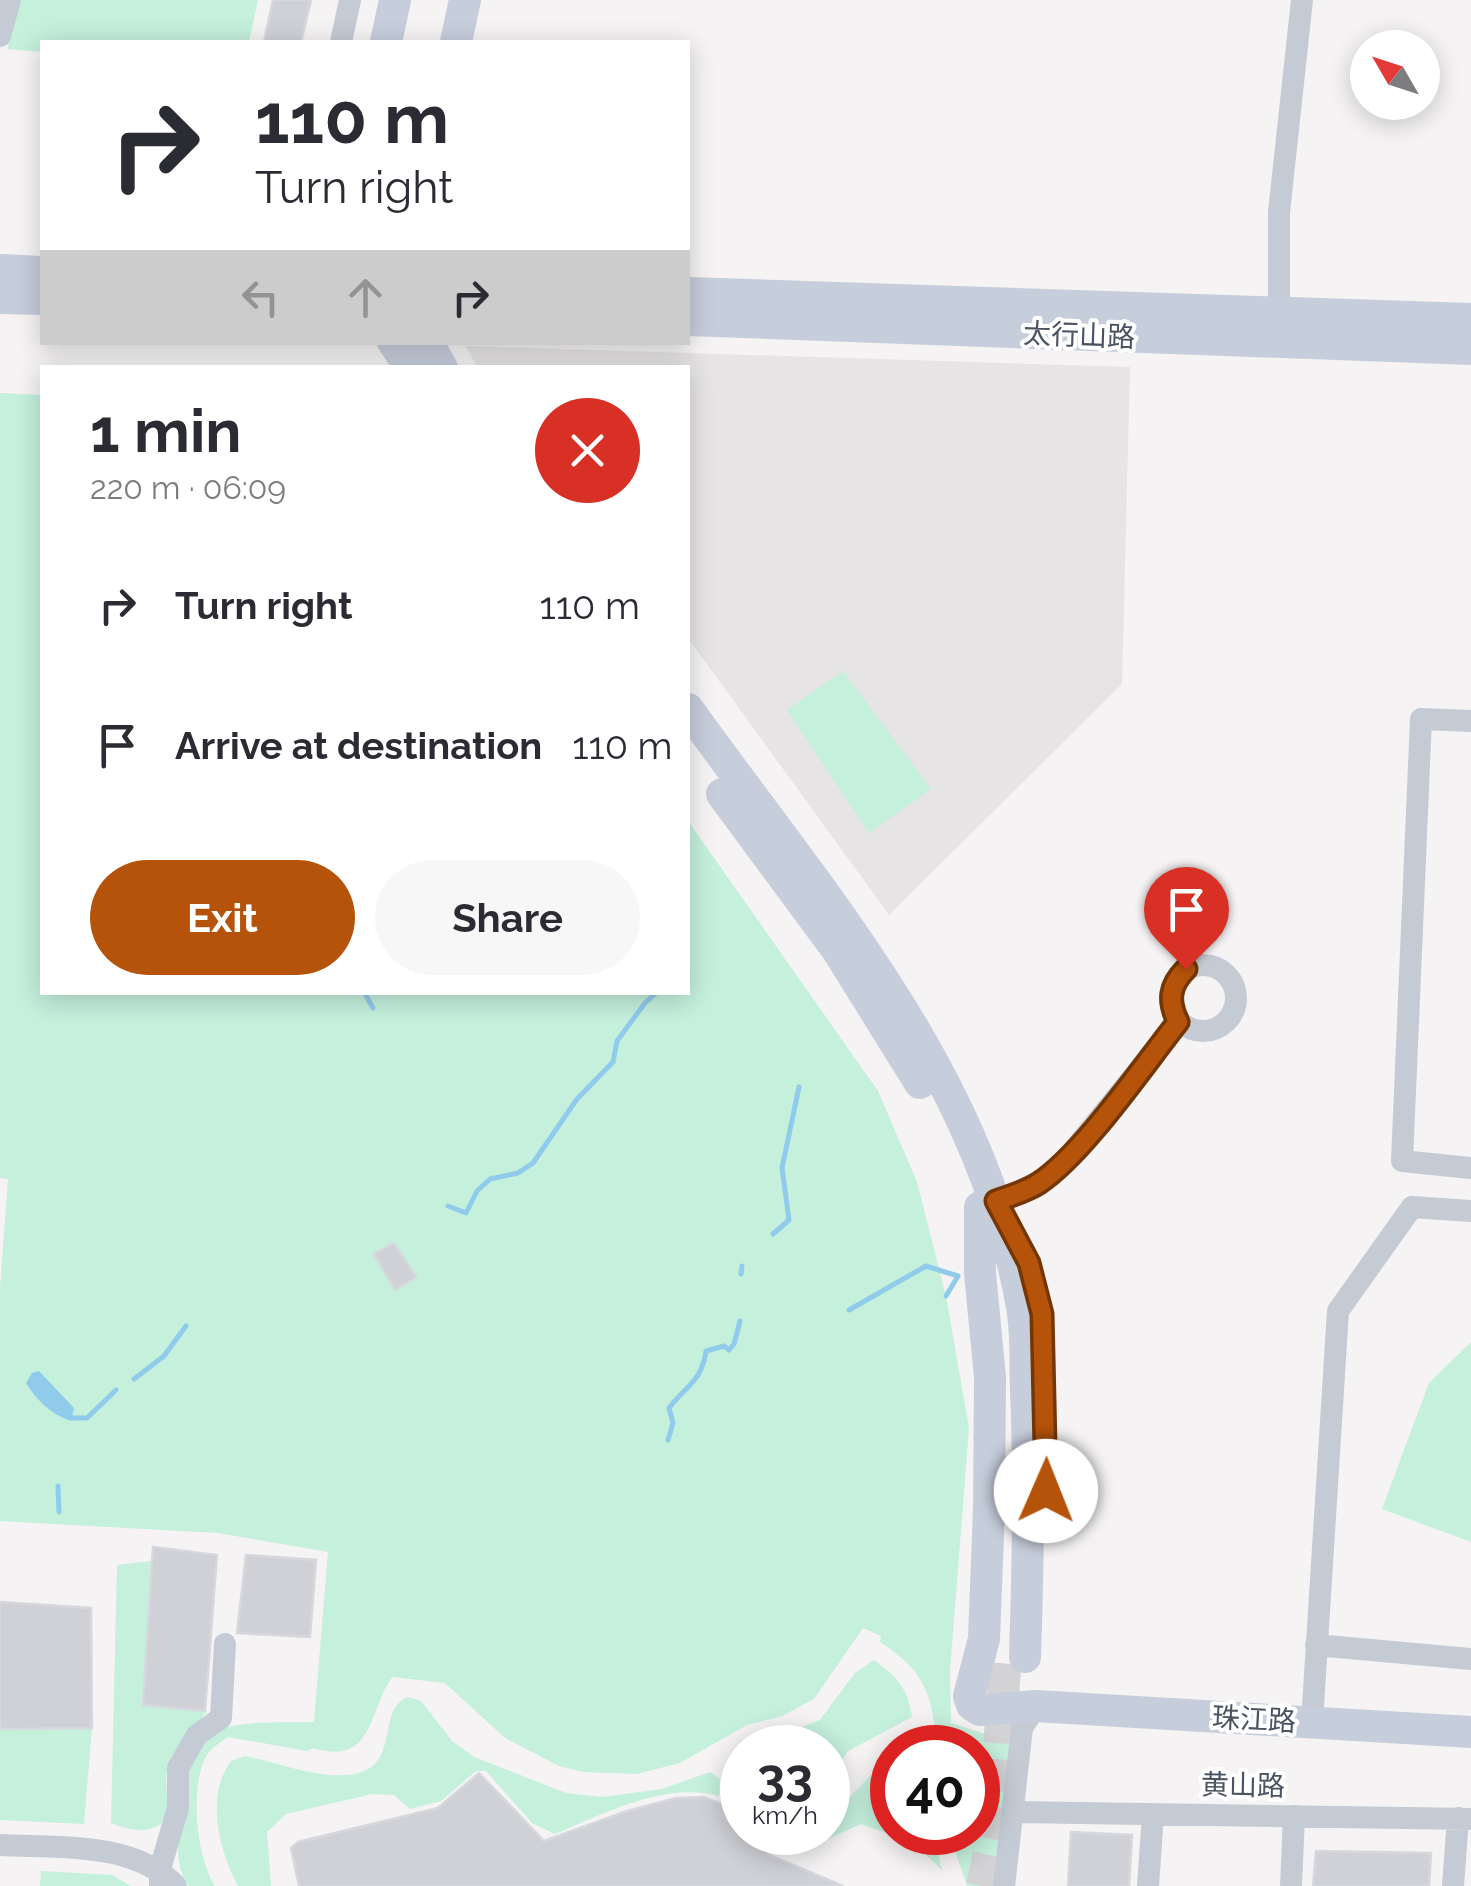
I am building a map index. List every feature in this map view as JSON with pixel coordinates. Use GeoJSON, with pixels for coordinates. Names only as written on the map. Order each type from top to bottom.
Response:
{"type":"FeatureCollection","features":[{"type":"Feature","properties":{"kind":"main road"},"geometry":{"type":"LineString","coordinates":[[386,40],[395,0]]}},
{"type":"Feature","properties":{"kind":"main road"},"geometry":{"type":"LineString","coordinates":[[456,40],[465,0]]}},
{"type":"Feature","properties":{"kind":"main road"},"geometry":{"type":"LineString","coordinates":[[0,270],[40,272]]}},
{"type":"Feature","properties":{"kind":"main road","name":"太行山路"},"geometry":{"type":"LineString","coordinates":[[690,293],[1471,319]]}},
{"type":"Feature","properties":{"kind":"main road"},"geometry":{"type":"LineString","coordinates":[[0,298],[40,299]]}},
{"type":"Feature","properties":{"kind":"main road","name":"太行山路"},"geometry":{"type":"LineString","coordinates":[[690,320],[1471,349]]}},
{"type":"Feature","properties":{"kind":"main road"},"geometry":{"type":"LineString","coordinates":[[690,712],[858,937],[913,1024],[958,1113],[1003,1259],[1016,1657]]}},
{"type":"Feature","properties":{"kind":"main road"},"geometry":{"type":"LineString","coordinates":[[690,749],[838,951],[988,1204],[1029,1263],[1042,1314],[1047,1454],[1036,1706]]}},
{"type":"Feature","properties":{"kind":"main road","name":"珠江路"},"geometry":{"type":"LineString","coordinates":[[988,1204],[980,1273],[990,1377],[989,1509],[984,1639],[969,1696],[972,1705],[980,1710],[1036,1706],[1471,1732]]}},
{"type":"Feature","properties":{"kind":"street"},"geometry":{"type":"LineString","coordinates":[[0,36],[10,0]]}},
{"type":"Feature","properties":{"kind":"street"},"geometry":{"type":"LineString","coordinates":[[340,40],[350,0]]}},
{"type":"Feature","properties":{"kind":"street"},"geometry":{"type":"LineString","coordinates":[[1279,312],[1279,212],[1302,0]]}},
{"type":"Feature","properties":{"kind":"street"},"geometry":{"type":"LineString","coordinates":[[1471,720],[1421,719],[1402,1161],[1471,1168]]}},
{"type":"Feature","properties":{"kind":"street"},"geometry":{"type":"LineString","coordinates":[[988,1204],[1036,1185],[1060,1167],[1178,1022]]}},
{"type":"Feature","properties":{"kind":"street"},"geometry":{"type":"LineString","coordinates":[[1312,1722],[1338,1310],[1412,1206],[1471,1211]]}},
{"type":"Feature","properties":{"kind":"street"},"geometry":{"type":"LineString","coordinates":[[0,1845],[101,1850],[166,1880],[178,1808],[178,1768],[197,1735],[220,1718],[225,1644]]}},
{"type":"Feature","properties":{"kind":"street"},"geometry":{"type":"LineString","coordinates":[[1316,1644],[1471,1659]]}},
{"type":"Feature","properties":{"kind":"street"},"geometry":{"type":"LineString","coordinates":[[1004,1886],[1022,1728],[1036,1706]]}},
{"type":"Feature","properties":{"kind":"street","name":"黄山路"},"geometry":{"type":"LineString","coordinates":[[1014,1812],[1464,1819]]}},
{"type":"Feature","properties":{"kind":"street"},"geometry":{"type":"LineString","coordinates":[[1148,1886],[1153,1814]]}},
{"type":"Feature","properties":{"kind":"street"},"geometry":{"type":"LineString","coordinates":[[1291,1886],[1294,1816]]}},
{"type":"Feature","properties":{"kind":"street"},"geometry":{"type":"LineString","coordinates":[[1453,1886],[1464,1819]]}},
{"type":"Feature","properties":{"kind":"shaded area"},"geometry":{"type":"Polygon","coordinates":[[[466,346],[1130,367],[1122,684],[889,915],[690,641],[690,365],[476,365],[466,346]]]}},
{"type":"Feature","properties":{"kind":"green space"},"geometry":{"type":"Polygon","coordinates":[[[21,0],[258,0],[249,40],[40,40],[40,52],[7,49],[21,0]]]}},
{"type":"Feature","properties":{"kind":"green space"},"geometry":{"type":"Polygon","coordinates":[[[0,393],[40,395],[40,995],[690,995],[690,824],[878,1091],[917,1182],[946,1296],[969,1428],[950,1671],[951,1723],[957,1725],[934,1725],[929,1699],[917,1674],[880,1642],[881,1636],[863,1628],[814,1699],[782,1716],[747,1725],[720,1725],[720,1740],[680,1763],[637,1774],[583,1772],[559,1766],[505,1738],[445,1683],[392,1677],[366,1734],[347,1750],[307,1751],[228,1737],[211,1750],[198,1781],[197,1819],[203,1857],[215,1886],[189,1886],[178,1855],[180,1812],[190,1768],[206,1737],[241,1725],[314,1722],[328,1552],[218,1533],[0,1521],[0,1288],[8,1179],[0,1178],[0,393]]]}},
{"type":"Feature","properties":{"kind":"green space"},"geometry":{"type":"Polygon","coordinates":[[[843,671],[931,789],[869,833],[787,710],[843,671]]]}},
{"type":"Feature","properties":{"kind":"green space"},"geometry":{"type":"Polygon","coordinates":[[[1471,1342],[1471,1542],[1382,1509],[1429,1383],[1471,1342]]]}},
{"type":"Feature","properties":{"kind":"green space"},"geometry":{"type":"Polygon","coordinates":[[[152,1561],[143,1705],[207,1711],[171,1757],[166,1776],[168,1817],[155,1827],[141,1830],[111,1823],[117,1565],[152,1561]]]}},
{"type":"Feature","properties":{"kind":"green space"},"geometry":{"type":"Polygon","coordinates":[[[874,1660],[900,1684],[912,1717],[897,1725],[870,1725],[870,1739],[850,1750],[850,1725],[807,1725],[820,1720],[855,1673],[874,1660]]]}},
{"type":"Feature","properties":{"kind":"green space"},"geometry":{"type":"Polygon","coordinates":[[[408,1697],[421,1701],[452,1741],[474,1757],[566,1793],[602,1797],[662,1789],[710,1772],[720,1779],[719,1796],[656,1796],[555,1834],[532,1823],[486,1771],[476,1771],[441,1801],[410,1809],[394,1795],[372,1794],[286,1814],[267,1832],[271,1886],[238,1886],[225,1856],[217,1806],[218,1790],[231,1761],[245,1756],[335,1775],[365,1771],[382,1752],[398,1704],[408,1697]]]}},
{"type":"Feature","properties":{"kind":"green space"},"geometry":{"type":"Polygon","coordinates":[[[92,1728],[84,1824],[0,1820],[0,1729],[92,1728]]]}},
{"type":"Feature","properties":{"kind":"green space"},"geometry":{"type":"Polygon","coordinates":[[[1000,1739],[1010,1742],[1000,1832],[1000,1739]]]}},
{"type":"Feature","properties":{"kind":"green space"},"geometry":{"type":"Polygon","coordinates":[[[870,1776],[870,1827],[861,1824],[850,1829],[850,1797],[870,1776]]]}},
{"type":"Feature","properties":{"kind":"green space"},"geometry":{"type":"Polygon","coordinates":[[[926,1855],[938,1855],[942,1870],[926,1855]]]}},
{"type":"Feature","properties":{"kind":"green space"},"geometry":{"type":"Polygon","coordinates":[[[956,1855],[997,1855],[994,1886],[967,1886],[956,1855]]]}},
{"type":"Feature","properties":{"kind":"green space"},"geometry":{"type":"Polygon","coordinates":[[[41,1871],[112,1875],[131,1886],[40,1886],[41,1871]]]}},
{"type":"Feature","properties":{"kind":"water"},"geometry":{"type":"Polygon","coordinates":[[[39,1371],[74,1408],[71,1421],[45,1406],[26,1383],[32,1373],[39,1371]]]}},
{"type":"Feature","properties":{"kind":"building"},"geometry":{"type":"Polygon","coordinates":[[[273,0],[311,0],[301,40],[264,40],[273,0]]]}},
{"type":"Feature","properties":{"kind":"building"},"geometry":{"type":"Polygon","coordinates":[[[394,1243],[416,1277],[395,1290],[374,1254],[394,1243]]]}},
{"type":"Feature","properties":{"kind":"building"},"geometry":{"type":"Polygon","coordinates":[[[153,1547],[217,1555],[205,1711],[143,1705],[153,1547]]]}},
{"type":"Feature","properties":{"kind":"building"},"geometry":{"type":"Polygon","coordinates":[[[246,1555],[316,1560],[310,1637],[237,1633],[246,1555]]]}},
{"type":"Feature","properties":{"kind":"building"},"geometry":{"type":"Polygon","coordinates":[[[0,1602],[91,1608],[92,1728],[0,1729],[0,1602]]]}},
{"type":"Feature","properties":{"kind":"building"},"geometry":{"type":"Polygon","coordinates":[[[479,1773],[544,1841],[627,1811],[676,1798],[704,1797],[720,1803],[720,1855],[769,1855],[843,1886],[299,1886],[291,1848],[298,1842],[438,1808],[479,1773]]]}},
{"type":"Feature","properties":{"kind":"building"},"geometry":{"type":"Polygon","coordinates":[[[1071,1832],[1132,1835],[1129,1886],[1068,1886],[1071,1832]]]}},
{"type":"Feature","properties":{"kind":"building"},"geometry":{"type":"Polygon","coordinates":[[[1316,1851],[1431,1853],[1429,1886],[1313,1886],[1316,1851]]]}},
{"type":"Feature","properties":{"kind":"waterway"},"geometry":{"type":"LineString","coordinates":[[366,995],[373,1008]]}},
{"type":"Feature","properties":{"kind":"waterway"},"geometry":{"type":"LineString","coordinates":[[448,1206],[466,1213],[477,1191],[490,1179],[518,1173],[533,1163],[577,1099],[613,1062],[617,1041],[654,995]]}},
{"type":"Feature","properties":{"kind":"waterway"},"geometry":{"type":"LineString","coordinates":[[773,1234],[789,1220],[782,1168],[799,1087]]}},
{"type":"Feature","properties":{"kind":"waterway"},"geometry":{"type":"LineString","coordinates":[[741,1274],[742,1266]]}},
{"type":"Feature","properties":{"kind":"waterway"},"geometry":{"type":"LineString","coordinates":[[849,1310],[926,1266],[958,1276],[946,1296]]}},
{"type":"Feature","properties":{"kind":"waterway"},"geometry":{"type":"LineString","coordinates":[[668,1440],[673,1423],[669,1408],[697,1376],[706,1351],[724,1346],[729,1350],[734,1344],[740,1321]]}},
{"type":"Feature","properties":{"kind":"waterway"},"geometry":{"type":"LineString","coordinates":[[134,1379],[164,1356],[186,1326]]}},
{"type":"Feature","properties":{"kind":"waterway"},"geometry":{"type":"LineString","coordinates":[[72,1418],[87,1418],[116,1390]]}},
{"type":"Feature","properties":{"kind":"waterway"},"geometry":{"type":"LineString","coordinates":[[58,1486],[59,1512]]}},
{"type":"Feature","properties":{"kind":"tunnel"},"geometry":{"type":"LineString","coordinates":[[982,1886],[992,1838],[1006,1656]]}},
{"type":"Feature","properties":{"kind":"route"},"geometry":{"type":"LineString","coordinates":[[1046,1491],[1042,1314],[1029,1263],[996,1201],[1036,1185],[1060,1167],[1084,1138],[1178,1022],[1170,1000],[1172,988],[1186,969]]}}]}
